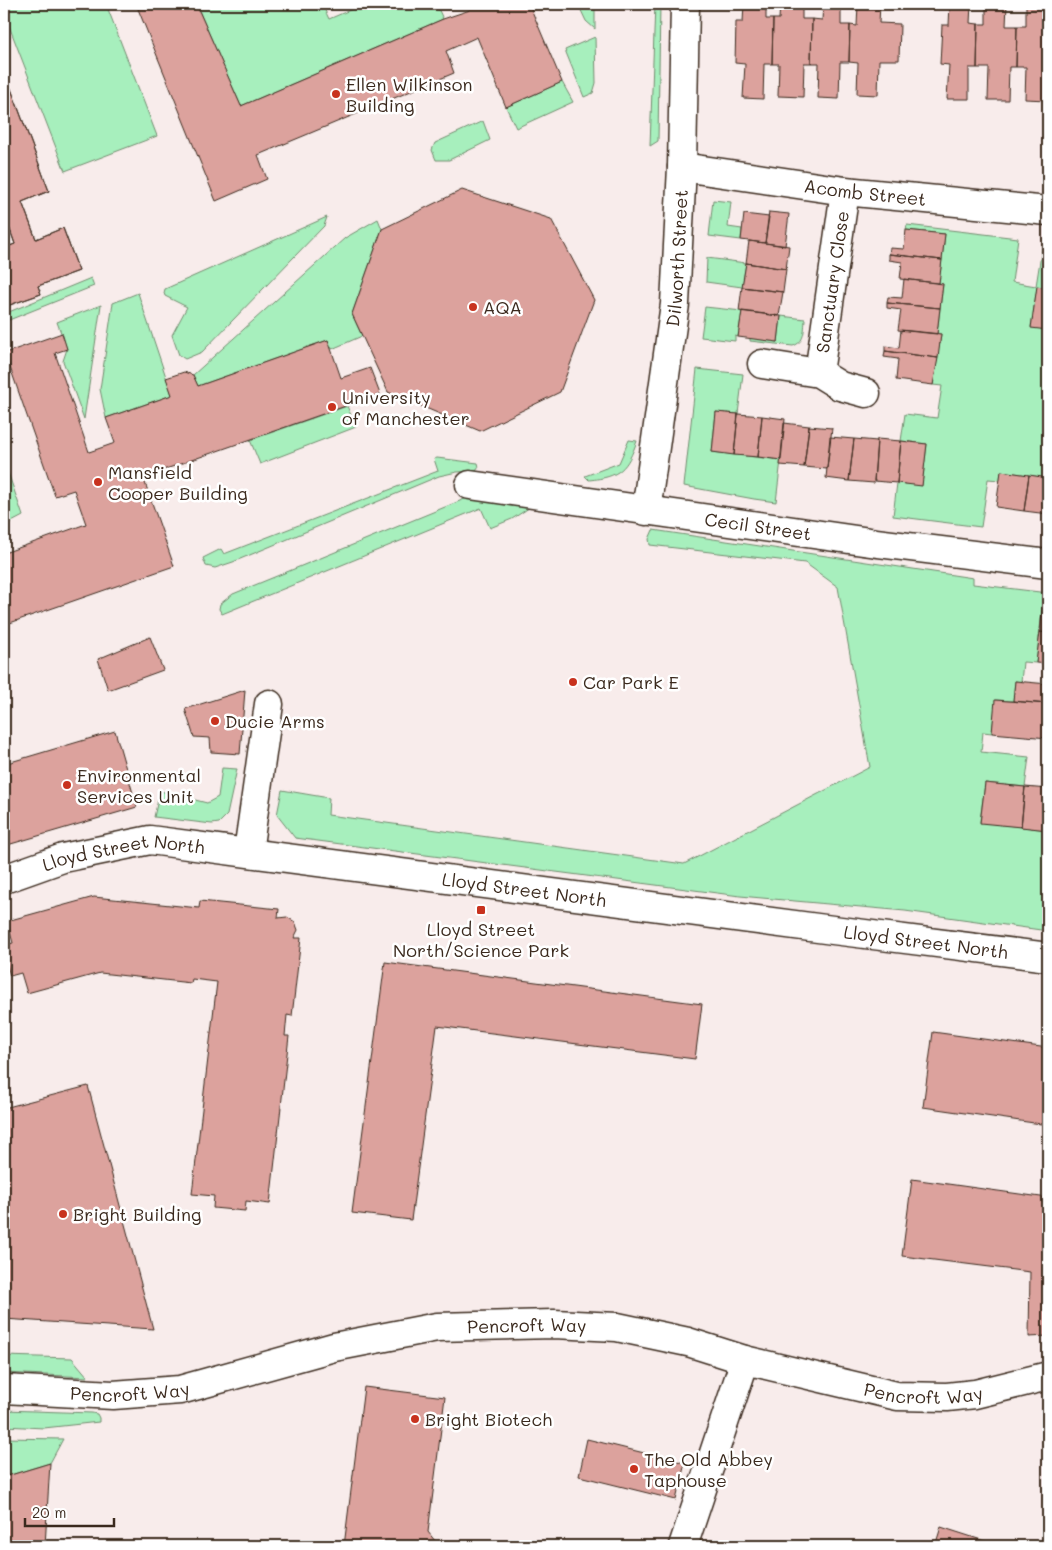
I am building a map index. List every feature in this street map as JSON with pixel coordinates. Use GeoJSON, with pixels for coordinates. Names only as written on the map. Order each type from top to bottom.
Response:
{"type":"FeatureCollection","features":[{"type":"Feature","properties":{"kind":"street","name":"Dilworth Street"},"geometry":{"type":"LineString","coordinates":[[646,511],[675,304],[682,167],[685,4]]}},
{"type":"Feature","properties":{"kind":"street","name":"Acomb Street"},"geometry":{"type":"LineString","coordinates":[[682,167],[846,191],[1048,211]]}},
{"type":"Feature","properties":{"kind":"street","name":"Sanctuary Close"},"geometry":{"type":"LineString","coordinates":[[819,373],[846,191]]}},
{"type":"Feature","properties":{"kind":"street","name":"Sanctuary Close"},"geometry":{"type":"LineString","coordinates":[[762,364],[819,373],[840,386],[866,393]]}},
{"type":"Feature","properties":{"kind":"street","name":"Cecil Street"},"geometry":{"type":"LineString","coordinates":[[470,485],[867,542],[1048,564]]}},
{"type":"Feature","properties":{"kind":"street"},"geometry":{"type":"LineString","coordinates":[[248,852],[269,704]]}},
{"type":"Feature","properties":{"kind":"street","name":"Lloyd Street North"},"geometry":{"type":"LineString","coordinates":[[4,879],[63,858],[150,840],[1048,957]]}},
{"type":"Feature","properties":{"kind":"street","name":"Pencroft Way"},"geometry":{"type":"LineString","coordinates":[[4,1389],[113,1395],[180,1390],[334,1348],[437,1328],[554,1324],[617,1327],[688,1342],[745,1360],[897,1396],[947,1397],[976,1394],[1048,1376]]}},
{"type":"Feature","properties":{"kind":"street"},"geometry":{"type":"LineString","coordinates":[[683,1546],[745,1360]]}},
{"type":"Feature","properties":{"kind":"green space"},"geometry":{"type":"Polygon","coordinates":[[[4,4],[106,4],[157,136],[65,171],[4,13],[4,4]]]}},
{"type":"Feature","properties":{"kind":"green space"},"geometry":{"type":"Polygon","coordinates":[[[196,4],[322,4],[329,19],[364,4],[436,4],[443,19],[241,106],[196,4]]]}},
{"type":"Feature","properties":{"kind":"green space"},"geometry":{"type":"Polygon","coordinates":[[[578,4],[595,4],[595,29],[586,21],[578,4]]]}},
{"type":"Feature","properties":{"kind":"green space"},"geometry":{"type":"Polygon","coordinates":[[[655,4],[660,4],[658,141],[650,146],[655,4]]]}},
{"type":"Feature","properties":{"kind":"green space"},"geometry":{"type":"Polygon","coordinates":[[[595,37],[596,83],[593,93],[584,97],[565,50],[595,37]]]}},
{"type":"Feature","properties":{"kind":"green space"},"geometry":{"type":"Polygon","coordinates":[[[562,82],[573,102],[516,128],[506,107],[562,82]]]}},
{"type":"Feature","properties":{"kind":"green space"},"geometry":{"type":"Polygon","coordinates":[[[483,121],[490,140],[449,160],[436,160],[432,150],[435,143],[483,121]]]}},
{"type":"Feature","properties":{"kind":"green space"},"geometry":{"type":"Polygon","coordinates":[[[713,200],[731,202],[728,227],[742,229],[741,240],[709,236],[713,200]]]}},
{"type":"Feature","properties":{"kind":"green space"},"geometry":{"type":"Polygon","coordinates":[[[327,217],[324,226],[202,352],[185,359],[179,355],[172,335],[187,307],[165,296],[165,289],[327,217]]]}},
{"type":"Feature","properties":{"kind":"green space"},"geometry":{"type":"Polygon","coordinates":[[[378,219],[382,229],[352,314],[362,336],[332,349],[328,340],[198,386],[193,375],[345,238],[378,219]]]}},
{"type":"Feature","properties":{"kind":"green space"},"geometry":{"type":"Polygon","coordinates":[[[907,225],[1018,238],[1012,282],[1036,286],[1043,242],[1048,242],[1048,288],[1037,287],[1031,327],[1048,330],[1048,478],[1001,471],[1000,480],[988,479],[981,527],[893,516],[897,483],[922,485],[927,444],[901,441],[905,414],[937,418],[942,386],[933,385],[941,334],[937,334],[943,284],[939,283],[945,234],[906,230],[907,225]]]}},
{"type":"Feature","properties":{"kind":"green space"},"geometry":{"type":"Polygon","coordinates":[[[707,258],[746,263],[742,287],[706,282],[707,258]]]}},
{"type":"Feature","properties":{"kind":"green space"},"geometry":{"type":"Polygon","coordinates":[[[91,278],[94,286],[4,322],[4,314],[91,278]]]}},
{"type":"Feature","properties":{"kind":"green space"},"geometry":{"type":"Polygon","coordinates":[[[138,293],[172,395],[106,418],[100,389],[113,303],[138,293]]]}},
{"type":"Feature","properties":{"kind":"green space"},"geometry":{"type":"Polygon","coordinates":[[[101,305],[84,419],[63,361],[67,349],[57,322],[101,305]]]}},
{"type":"Feature","properties":{"kind":"green space"},"geometry":{"type":"Polygon","coordinates":[[[705,307],[742,311],[738,337],[735,336],[735,341],[701,337],[705,307]]]}},
{"type":"Feature","properties":{"kind":"green space"},"geometry":{"type":"Polygon","coordinates":[[[781,316],[805,319],[803,336],[800,342],[793,346],[750,341],[750,338],[778,342],[781,316]]]}},
{"type":"Feature","properties":{"kind":"green space"},"geometry":{"type":"Polygon","coordinates":[[[697,369],[743,374],[738,414],[716,412],[712,452],[781,460],[776,502],[684,486],[697,369]]]}},
{"type":"Feature","properties":{"kind":"green space"},"geometry":{"type":"Polygon","coordinates":[[[347,406],[356,427],[260,464],[250,440],[347,406]]]}},
{"type":"Feature","properties":{"kind":"green space"},"geometry":{"type":"Polygon","coordinates":[[[629,440],[637,441],[630,458],[621,470],[600,479],[589,480],[585,476],[619,463],[629,440]]]}},
{"type":"Feature","properties":{"kind":"green space"},"geometry":{"type":"Polygon","coordinates":[[[434,459],[478,463],[479,467],[476,471],[457,472],[439,476],[233,562],[215,568],[206,566],[203,558],[221,549],[224,554],[438,471],[434,459]]]}},
{"type":"Feature","properties":{"kind":"green space"},"geometry":{"type":"Polygon","coordinates":[[[4,461],[23,516],[4,526],[4,461]]]}},
{"type":"Feature","properties":{"kind":"green space"},"geometry":{"type":"Polygon","coordinates":[[[483,495],[532,506],[512,519],[490,528],[481,508],[222,614],[219,609],[220,604],[233,594],[467,498],[483,495]]]}},
{"type":"Feature","properties":{"kind":"green space"},"geometry":{"type":"Polygon","coordinates":[[[653,530],[973,578],[973,584],[1048,593],[1048,605],[1043,604],[1036,663],[1023,662],[1021,682],[1015,681],[1013,701],[996,700],[992,733],[983,732],[981,752],[1029,757],[1025,787],[985,783],[980,822],[1048,830],[1048,931],[905,911],[740,896],[295,838],[277,815],[282,790],[329,798],[328,815],[684,864],[870,767],[838,587],[805,563],[650,545],[649,539],[653,530]]]}},
{"type":"Feature","properties":{"kind":"green space"},"geometry":{"type":"Polygon","coordinates":[[[222,768],[237,769],[227,815],[219,823],[212,824],[154,817],[160,791],[207,803],[218,797],[222,768]]]}},
{"type":"Feature","properties":{"kind":"green space"},"geometry":{"type":"Polygon","coordinates":[[[4,1356],[72,1358],[88,1377],[4,1373],[4,1356]]]}},
{"type":"Feature","properties":{"kind":"green space"},"geometry":{"type":"Polygon","coordinates":[[[4,1410],[92,1413],[97,1414],[99,1422],[44,1428],[4,1426],[4,1410]]]}},
{"type":"Feature","properties":{"kind":"green space"},"geometry":{"type":"Polygon","coordinates":[[[4,1438],[63,1439],[50,1463],[4,1477],[4,1438]]]}},
{"type":"Feature","properties":{"kind":"building","name":"Ellen Wilkinson Building"},"geometry":{"type":"Polygon","coordinates":[[[136,4],[196,4],[241,106],[443,19],[470,10],[467,4],[529,4],[562,82],[506,107],[477,37],[446,51],[454,73],[258,155],[267,179],[216,201],[136,4]]]}},
{"type":"Feature","properties":{"kind":"building"},"geometry":{"type":"Polygon","coordinates":[[[744,4],[766,4],[766,19],[773,19],[772,64],[764,64],[763,99],[743,98],[745,64],[735,63],[736,22],[743,22],[744,4]]]}},
{"type":"Feature","properties":{"kind":"building"},"geometry":{"type":"Polygon","coordinates":[[[780,4],[802,4],[802,19],[812,19],[811,63],[804,63],[803,97],[778,96],[779,64],[772,64],[773,19],[779,19],[780,4]]]}},
{"type":"Feature","properties":{"kind":"building"},"geometry":{"type":"Polygon","coordinates":[[[823,4],[841,4],[841,25],[850,25],[849,62],[840,62],[839,99],[818,98],[819,63],[811,63],[812,19],[822,20],[823,4]]]}},
{"type":"Feature","properties":{"kind":"building"},"geometry":{"type":"Polygon","coordinates":[[[858,4],[880,4],[879,23],[900,24],[899,60],[879,60],[878,95],[857,94],[858,63],[849,62],[850,25],[857,26],[858,4]]]}},
{"type":"Feature","properties":{"kind":"building"},"geometry":{"type":"Polygon","coordinates":[[[950,4],[971,4],[970,23],[978,24],[977,68],[969,68],[969,99],[947,99],[949,65],[940,64],[942,25],[949,25],[950,4]]]}},
{"type":"Feature","properties":{"kind":"building"},"geometry":{"type":"Polygon","coordinates":[[[986,4],[1007,4],[1006,26],[1017,26],[1016,67],[1009,67],[1008,100],[988,100],[989,68],[977,68],[978,24],[986,24],[986,4]]]}},
{"type":"Feature","properties":{"kind":"building"},"geometry":{"type":"Polygon","coordinates":[[[1026,4],[1047,4],[1047,100],[1025,99],[1026,67],[1016,67],[1017,26],[1026,26],[1026,4]]]}},
{"type":"Feature","properties":{"kind":"building"},"geometry":{"type":"Polygon","coordinates":[[[4,70],[49,191],[22,202],[36,239],[63,228],[79,271],[38,286],[41,294],[4,307],[4,248],[15,244],[4,213],[4,70]]]}},
{"type":"Feature","properties":{"kind":"building"},"geometry":{"type":"Polygon","coordinates":[[[4,70],[49,191],[22,202],[36,239],[63,228],[79,271],[38,286],[41,294],[4,307],[4,248],[15,244],[4,213],[4,70]]]}},
{"type":"Feature","properties":{"kind":"building","name":"AQA"},"geometry":{"type":"Polygon","coordinates":[[[462,190],[551,219],[594,300],[560,392],[480,431],[388,392],[352,314],[382,229],[462,190]]]}},
{"type":"Feature","properties":{"kind":"building"},"geometry":{"type":"Polygon","coordinates":[[[769,212],[789,214],[785,246],[765,243],[769,212]]]}},
{"type":"Feature","properties":{"kind":"building"},"geometry":{"type":"Polygon","coordinates":[[[744,214],[769,217],[765,243],[741,240],[744,214]]]}},
{"type":"Feature","properties":{"kind":"building"},"geometry":{"type":"Polygon","coordinates":[[[906,230],[945,234],[942,260],[889,254],[890,248],[904,249],[906,230]]]}},
{"type":"Feature","properties":{"kind":"building"},"geometry":{"type":"Polygon","coordinates":[[[749,241],[789,246],[786,269],[746,263],[749,241]]]}},
{"type":"Feature","properties":{"kind":"building"},"geometry":{"type":"Polygon","coordinates":[[[889,254],[942,260],[939,283],[900,279],[902,262],[889,260],[889,254]]]}},
{"type":"Feature","properties":{"kind":"building"},"geometry":{"type":"Polygon","coordinates":[[[746,263],[786,269],[783,292],[742,287],[746,263]]]}},
{"type":"Feature","properties":{"kind":"building"},"geometry":{"type":"Polygon","coordinates":[[[904,279],[943,284],[940,308],[887,303],[888,297],[902,298],[904,279]]]}},
{"type":"Feature","properties":{"kind":"building"},"geometry":{"type":"Polygon","coordinates":[[[1037,286],[1048,288],[1048,330],[1031,328],[1037,286]]]}},
{"type":"Feature","properties":{"kind":"building"},"geometry":{"type":"Polygon","coordinates":[[[742,287],[783,292],[779,316],[739,311],[742,287]]]}},
{"type":"Feature","properties":{"kind":"building"},"geometry":{"type":"Polygon","coordinates":[[[887,303],[940,308],[937,334],[898,330],[901,310],[887,308],[887,303]]]}},
{"type":"Feature","properties":{"kind":"building"},"geometry":{"type":"Polygon","coordinates":[[[742,311],[781,316],[778,342],[738,337],[742,311]]]}},
{"type":"Feature","properties":{"kind":"building"},"geometry":{"type":"Polygon","coordinates":[[[901,330],[941,334],[938,358],[885,351],[885,346],[899,348],[901,330]]]}},
{"type":"Feature","properties":{"kind":"building","name":"Mansfield Cooper Building"},"geometry":{"type":"Polygon","coordinates":[[[62,333],[67,349],[55,353],[89,452],[115,443],[106,418],[172,395],[166,378],[184,372],[193,375],[198,386],[328,340],[341,378],[370,368],[380,394],[143,477],[174,566],[4,625],[4,553],[86,524],[74,490],[55,496],[5,353],[62,333]]]}},
{"type":"Feature","properties":{"kind":"building"},"geometry":{"type":"Polygon","coordinates":[[[885,351],[938,358],[933,385],[896,380],[898,359],[884,357],[885,351]]]}},
{"type":"Feature","properties":{"kind":"building"},"geometry":{"type":"Polygon","coordinates":[[[716,412],[738,414],[734,455],[712,452],[716,412]]]}},
{"type":"Feature","properties":{"kind":"building"},"geometry":{"type":"Polygon","coordinates":[[[738,414],[762,416],[758,457],[734,455],[738,414]]]}},
{"type":"Feature","properties":{"kind":"building"},"geometry":{"type":"Polygon","coordinates":[[[762,416],[785,419],[781,460],[758,457],[762,416]]]}},
{"type":"Feature","properties":{"kind":"building"},"geometry":{"type":"Polygon","coordinates":[[[784,423],[809,426],[804,467],[780,465],[784,423]]]}},
{"type":"Feature","properties":{"kind":"building"},"geometry":{"type":"Polygon","coordinates":[[[809,426],[832,428],[827,469],[804,467],[809,426]]]}},
{"type":"Feature","properties":{"kind":"building"},"geometry":{"type":"Polygon","coordinates":[[[830,437],[854,439],[849,481],[826,478],[830,437]]]}},
{"type":"Feature","properties":{"kind":"building"},"geometry":{"type":"Polygon","coordinates":[[[854,439],[877,441],[874,483],[849,481],[854,439]]]}},
{"type":"Feature","properties":{"kind":"building"},"geometry":{"type":"Polygon","coordinates":[[[877,439],[901,441],[897,483],[874,481],[877,439]]]}},
{"type":"Feature","properties":{"kind":"building"},"geometry":{"type":"Polygon","coordinates":[[[901,441],[927,444],[922,486],[897,483],[901,441]]]}},
{"type":"Feature","properties":{"kind":"building"},"geometry":{"type":"Polygon","coordinates":[[[1001,471],[1029,475],[1024,511],[996,507],[1001,471]]]}},
{"type":"Feature","properties":{"kind":"building"},"geometry":{"type":"Polygon","coordinates":[[[1029,475],[1048,478],[1048,514],[1024,511],[1029,475]]]}},
{"type":"Feature","properties":{"kind":"building"},"geometry":{"type":"Polygon","coordinates":[[[1043,604],[1048,605],[1048,633],[1040,632],[1043,604]]]}},
{"type":"Feature","properties":{"kind":"building"},"geometry":{"type":"Polygon","coordinates":[[[1040,632],[1048,633],[1048,664],[1036,663],[1040,632]]]}},
{"type":"Feature","properties":{"kind":"building"},"geometry":{"type":"Polygon","coordinates":[[[150,637],[163,670],[108,690],[98,659],[150,637]]]}},
{"type":"Feature","properties":{"kind":"building"},"geometry":{"type":"Polygon","coordinates":[[[1015,681],[1048,684],[1048,704],[1013,701],[1015,681]]]}},
{"type":"Feature","properties":{"kind":"building"},"geometry":{"type":"Polygon","coordinates":[[[245,690],[240,754],[211,752],[210,738],[194,737],[185,709],[245,690]]]}},
{"type":"Feature","properties":{"kind":"building"},"geometry":{"type":"Polygon","coordinates":[[[995,700],[1048,704],[1048,738],[992,733],[995,700]]]}},
{"type":"Feature","properties":{"kind":"building","name":"Environmental Services Unit"},"geometry":{"type":"Polygon","coordinates":[[[115,731],[137,807],[4,846],[4,764],[115,731]]]}},
{"type":"Feature","properties":{"kind":"building"},"geometry":{"type":"Polygon","coordinates":[[[985,783],[1025,787],[1021,827],[980,823],[985,783]]]}},
{"type":"Feature","properties":{"kind":"building"},"geometry":{"type":"Polygon","coordinates":[[[1025,787],[1048,789],[1048,830],[1021,827],[1025,787]]]}},
{"type":"Feature","properties":{"kind":"building"},"geometry":{"type":"Polygon","coordinates":[[[94,897],[199,908],[200,901],[279,909],[278,918],[287,917],[295,922],[298,930],[294,938],[301,938],[292,1016],[287,1015],[285,1036],[289,1036],[270,1204],[246,1201],[245,1211],[213,1208],[214,1196],[192,1194],[217,982],[192,979],[191,983],[100,973],[27,993],[21,973],[10,976],[4,954],[4,945],[13,943],[7,921],[94,897]]]}},
{"type":"Feature","properties":{"kind":"building"},"geometry":{"type":"Polygon","coordinates":[[[385,962],[702,1004],[695,1059],[437,1026],[411,1220],[352,1213],[385,962]]]}},
{"type":"Feature","properties":{"kind":"building"},"geometry":{"type":"Polygon","coordinates":[[[933,1032],[1048,1048],[1048,1125],[923,1107],[933,1032]]]}},
{"type":"Feature","properties":{"kind":"building","name":"Bright Building"},"geometry":{"type":"Polygon","coordinates":[[[88,1086],[153,1329],[4,1319],[4,1108],[88,1086]]]}},
{"type":"Feature","properties":{"kind":"building"},"geometry":{"type":"Polygon","coordinates":[[[912,1179],[1048,1198],[1048,1336],[1029,1337],[1030,1272],[902,1256],[912,1179]]]}},
{"type":"Feature","properties":{"kind":"building"},"geometry":{"type":"Polygon","coordinates":[[[364,1387],[445,1397],[428,1532],[439,1546],[344,1546],[364,1387]]]}},
{"type":"Feature","properties":{"kind":"building"},"geometry":{"type":"Polygon","coordinates":[[[587,1439],[685,1463],[676,1500],[579,1476],[587,1439]]]}},
{"type":"Feature","properties":{"kind":"building"},"geometry":{"type":"Polygon","coordinates":[[[50,1463],[45,1546],[4,1546],[4,1477],[50,1463]]]}},
{"type":"Feature","properties":{"kind":"building"},"geometry":{"type":"Polygon","coordinates":[[[941,1527],[1000,1546],[935,1546],[941,1527]]]}},
{"type":"Feature","properties":{"kind":"place","name":"Ellen Wilkinson Building"},"geometry":{"type":"Point","coordinates":[336,94]}},
{"type":"Feature","properties":{"kind":"place","name":"AQA"},"geometry":{"type":"Point","coordinates":[473,307]}},
{"type":"Feature","properties":{"kind":"place","name":"University of Manchester"},"geometry":{"type":"Point","coordinates":[332,407]}},
{"type":"Feature","properties":{"kind":"place","name":"Mansfield Cooper Building"},"geometry":{"type":"Point","coordinates":[98,482]}},
{"type":"Feature","properties":{"kind":"place","name":"Car Park E"},"geometry":{"type":"Point","coordinates":[573,682]}},
{"type":"Feature","properties":{"kind":"place","name":"Ducie Arms"},"geometry":{"type":"Point","coordinates":[215,721]}},
{"type":"Feature","properties":{"kind":"place","name":"Environmental Services Unit"},"geometry":{"type":"Point","coordinates":[67,785]}},
{"type":"Feature","properties":{"kind":"place","name":"Lloyd Street North/Science Park"},"geometry":{"type":"Point","coordinates":[481,910]}},
{"type":"Feature","properties":{"kind":"place","name":"Bright Building"},"geometry":{"type":"Point","coordinates":[63,1214]}},
{"type":"Feature","properties":{"kind":"place","name":"Bright Biotech"},"geometry":{"type":"Point","coordinates":[415,1419]}},
{"type":"Feature","properties":{"kind":"place","name":"The Old Abbey Taphouse"},"geometry":{"type":"Point","coordinates":[634,1469]}}]}
